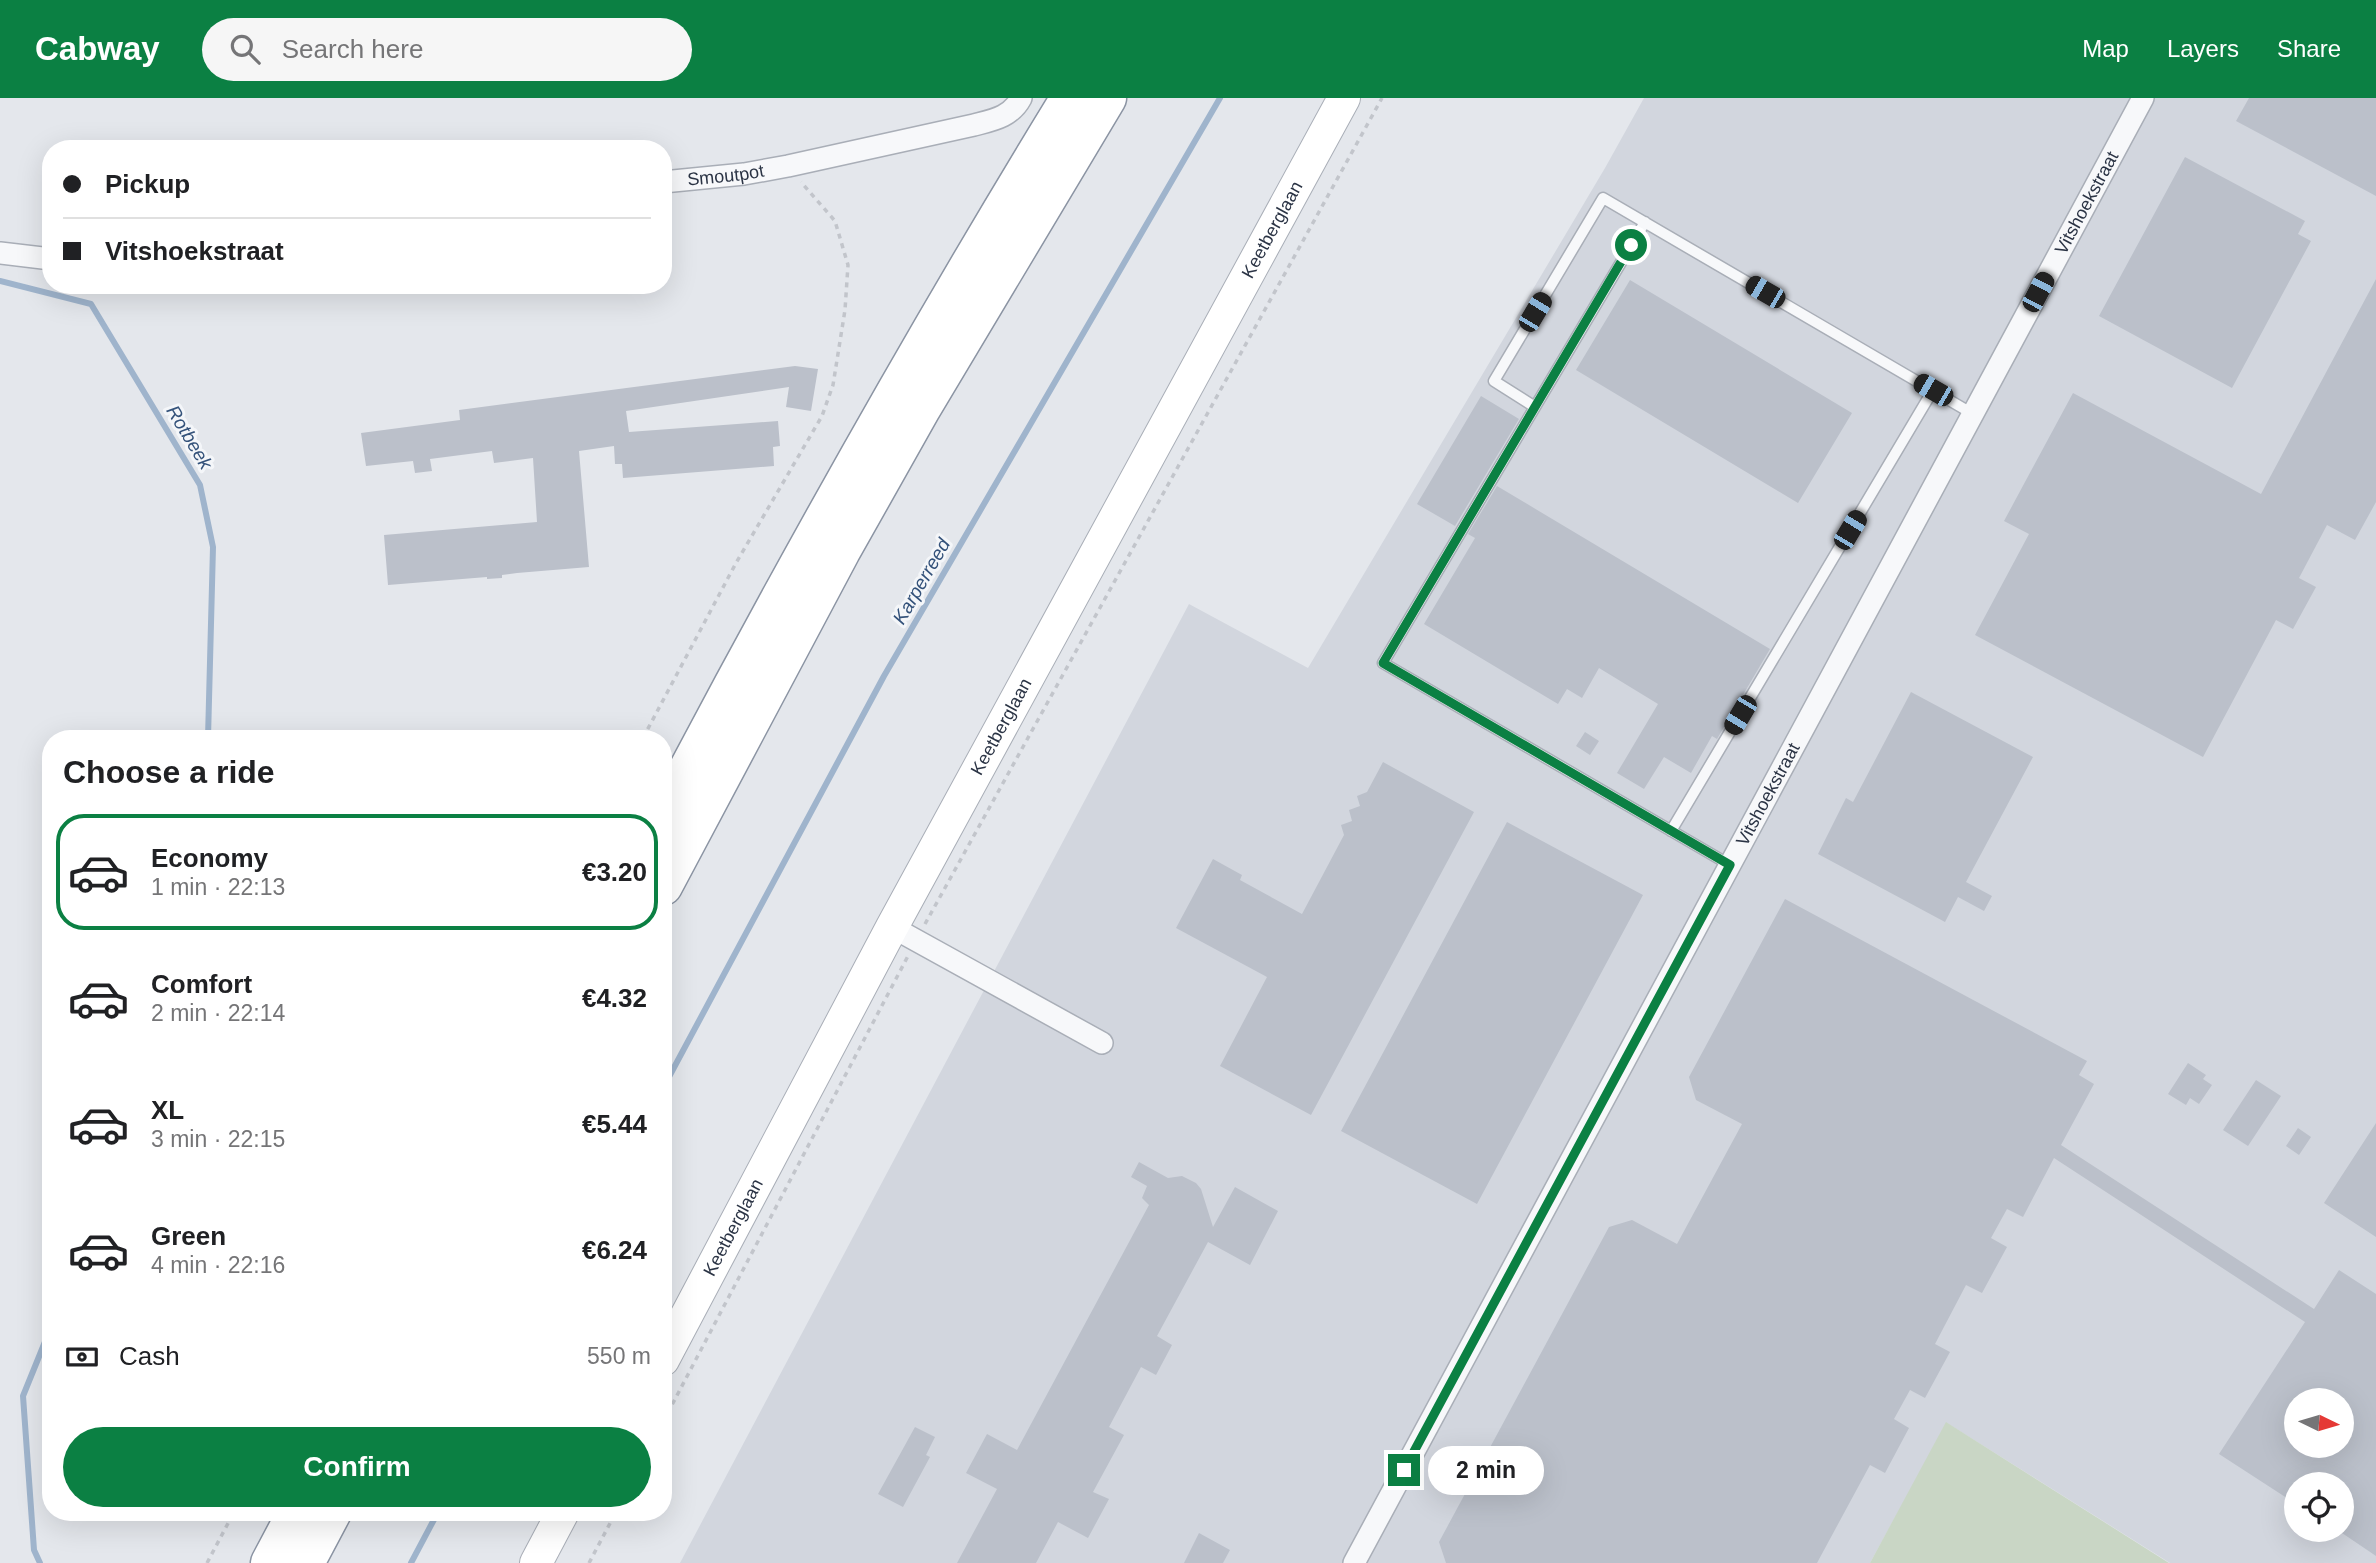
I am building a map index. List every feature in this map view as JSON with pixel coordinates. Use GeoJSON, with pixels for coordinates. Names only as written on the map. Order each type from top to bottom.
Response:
{"type":"FeatureCollection","features":[{"type":"Feature","properties":{"kind":"highway"},"geometry":{"type":"LineString","coordinates":[[672,800],[832,503],[936,321],[1070,98]]}},
{"type":"Feature","properties":{"kind":"highway"},"geometry":{"type":"LineString","coordinates":[[672,869],[861,515],[921,409],[1107,98]]}},
{"type":"Feature","properties":{"kind":"highway"},"geometry":{"type":"LineString","coordinates":[[270,1563],[292,1521]]}},
{"type":"Feature","properties":{"kind":"highway"},"geometry":{"type":"LineString","coordinates":[[305,1563],[327,1521]]}},
{"type":"Feature","properties":{"kind":"main road","name":"Keetberglaan"},"geometry":{"type":"LineString","coordinates":[[672,1305],[876,920],[1327,98]]}},
{"type":"Feature","properties":{"kind":"main road","name":"Keetberglaan"},"geometry":{"type":"LineString","coordinates":[[672,1344],[904,934],[1345,98]]}},
{"type":"Feature","properties":{"kind":"main road"},"geometry":{"type":"LineString","coordinates":[[536,1563],[558,1521]]}},
{"type":"Feature","properties":{"kind":"main road"},"geometry":{"type":"LineString","coordinates":[[556,1563],[578,1521]]}},
{"type":"Feature","properties":{"kind":"street","name":"Smoutpot"},"geometry":{"type":"LineString","coordinates":[[672,181],[744,174],[788,166],[1004,117],[1021,98]]}},
{"type":"Feature","properties":{"kind":"street","name":"Vitshoekstraat"},"geometry":{"type":"LineString","coordinates":[[1354,1563],[2143,98]]}},
{"type":"Feature","properties":{"kind":"street"},"geometry":{"type":"LineString","coordinates":[[0,253],[42,258]]}},
{"type":"Feature","properties":{"kind":"street"},"geometry":{"type":"LineString","coordinates":[[904,934],[1102,1043]]}},
{"type":"Feature","properties":{"kind":"lane"},"geometry":{"type":"LineString","coordinates":[[1535,407],[1494,381],[1603,198],[1973,414]]}},
{"type":"Feature","properties":{"kind":"lane"},"geometry":{"type":"LineString","coordinates":[[1645,222],[1383,663],[1730,865]]}},
{"type":"Feature","properties":{"kind":"lane"},"geometry":{"type":"LineString","coordinates":[[1671,831],[1933,390]]}},
{"type":"Feature","properties":{"kind":"path"},"geometry":{"type":"LineString","coordinates":[[672,1404],[904,934],[1382,98]]}},
{"type":"Feature","properties":{"kind":"path"},"geometry":{"type":"LineString","coordinates":[[647,730],[736,563],[822,416],[833,385],[845,310],[848,265],[835,221],[788,166]]}},
{"type":"Feature","properties":{"kind":"path"},"geometry":{"type":"LineString","coordinates":[[207,1563],[229,1521]]}},
{"type":"Feature","properties":{"kind":"path"},"geometry":{"type":"LineString","coordinates":[[589,1563],[611,1521]]}},
{"type":"Feature","properties":{"kind":"shaded area"},"geometry":{"type":"Polygon","coordinates":[[[1644,98],[2376,98],[2376,1563],[2170,1563],[1947,1423],[1870,1563],[680,1563],[1189,604],[1308,668],[1644,98]]]}},
{"type":"Feature","properties":{"kind":"green space"},"geometry":{"type":"Polygon","coordinates":[[[1946,1422],[2169,1563],[1870,1563],[1946,1422]]]}},
{"type":"Feature","properties":{"kind":"building"},"geometry":{"type":"Polygon","coordinates":[[[2249,98],[2376,98],[2376,196],[2236,121],[2249,98]]]}},
{"type":"Feature","properties":{"kind":"building"},"geometry":{"type":"Polygon","coordinates":[[[2185,157],[2305,221],[2298,234],[2311,241],[2232,388],[2099,316],[2185,157]]]}},
{"type":"Feature","properties":{"kind":"building"},"geometry":{"type":"Polygon","coordinates":[[[2376,279],[2376,502],[2355,540],[2327,525],[2299,578],[2316,587],[2293,629],[2276,620],[2203,757],[1975,635],[2029,534],[2004,521],[2073,393],[2261,494],[2376,279]]]}},
{"type":"Feature","properties":{"kind":"building"},"geometry":{"type":"Polygon","coordinates":[[[1630,280],[1852,413],[1798,503],[1576,370],[1630,280]]]}},
{"type":"Feature","properties":{"kind":"building"},"geometry":{"type":"Polygon","coordinates":[[[795,366],[818,369],[811,411],[786,407],[789,387],[626,411],[629,432],[778,421],[780,446],[773,447],[774,466],[623,478],[622,464],[615,464],[614,446],[579,451],[589,567],[517,573],[502,575],[502,578],[388,585],[384,535],[537,522],[533,458],[494,463],[492,451],[430,459],[432,471],[415,473],[413,461],[366,466],[361,433],[460,420],[459,410],[795,366]]]}},
{"type":"Feature","properties":{"kind":"building"},"geometry":{"type":"Polygon","coordinates":[[[1481,396],[1519,419],[1455,526],[1417,504],[1481,396]]]}},
{"type":"Feature","properties":{"kind":"building"},"geometry":{"type":"Polygon","coordinates":[[[1497,486],[1770,649],[1717,739],[1712,736],[1691,773],[1664,757],[1644,789],[1617,773],[1658,704],[1599,668],[1582,698],[1567,689],[1558,704],[1424,624],[1475,538],[1468,534],[1497,486]]]}},
{"type":"Feature","properties":{"kind":"building"},"geometry":{"type":"Polygon","coordinates":[[[1911,692],[2033,757],[1966,882],[1992,896],[1984,911],[1958,897],[1945,922],[1818,854],[1846,798],[1853,802],[1911,692]]]}},
{"type":"Feature","properties":{"kind":"building"},"geometry":{"type":"Polygon","coordinates":[[[1585,732],[1599,741],[1590,755],[1576,746],[1585,732]]]}},
{"type":"Feature","properties":{"kind":"building"},"geometry":{"type":"Polygon","coordinates":[[[1383,762],[1474,812],[1311,1115],[1220,1066],[1267,977],[1176,928],[1213,859],[1242,875],[1240,880],[1302,914],[1344,835],[1341,825],[1352,821],[1349,810],[1360,806],[1357,796],[1367,792],[1383,762]]]}},
{"type":"Feature","properties":{"kind":"building"},"geometry":{"type":"Polygon","coordinates":[[[1507,822],[1643,895],[1477,1204],[1341,1131],[1507,822]]]}},
{"type":"Feature","properties":{"kind":"building"},"geometry":{"type":"Polygon","coordinates":[[[1785,899],[2087,1061],[2079,1075],[2094,1084],[2061,1145],[2314,1309],[2339,1270],[2376,1294],[2376,1556],[2354,1541],[2354,1472],[2284,1472],[2284,1496],[2219,1454],[2305,1322],[2054,1158],[2023,1217],[2007,1209],[1991,1238],[2007,1247],[1982,1293],[1966,1285],[1935,1344],[1950,1352],[1925,1398],[1910,1390],[1894,1419],[1909,1428],[1885,1473],[1870,1465],[1817,1563],[1446,1563],[1439,1542],[1609,1227],[1632,1220],[1677,1244],[1742,1124],[1696,1100],[1689,1077],[1785,899]]]}},
{"type":"Feature","properties":{"kind":"building"},"geometry":{"type":"Polygon","coordinates":[[[2188,1063],[2206,1075],[2203,1079],[2212,1085],[2199,1104],[2190,1098],[2186,1105],[2168,1094],[2188,1063]]]}},
{"type":"Feature","properties":{"kind":"building"},"geometry":{"type":"Polygon","coordinates":[[[2256,1080],[2281,1096],[2248,1146],[2223,1130],[2256,1080]]]}},
{"type":"Feature","properties":{"kind":"building"},"geometry":{"type":"Polygon","coordinates":[[[2376,1123],[2376,1237],[2324,1203],[2376,1123]]]}},
{"type":"Feature","properties":{"kind":"building"},"geometry":{"type":"Polygon","coordinates":[[[2298,1128],[2311,1137],[2299,1155],[2286,1146],[2298,1128]]]}},
{"type":"Feature","properties":{"kind":"building"},"geometry":{"type":"Polygon","coordinates":[[[1139,1162],[1168,1178],[1182,1176],[1196,1183],[1201,1189],[1213,1227],[1235,1187],[1278,1211],[1250,1265],[1208,1242],[1157,1336],[1172,1345],[1156,1375],[1141,1367],[1109,1427],[1124,1435],[1093,1492],[1109,1499],[1088,1538],[1058,1522],[1036,1563],[957,1563],[997,1489],[966,1473],[987,1434],[1017,1450],[1149,1205],[1142,1198],[1147,1186],[1131,1177],[1139,1162]]]}},
{"type":"Feature","properties":{"kind":"building"},"geometry":{"type":"Polygon","coordinates":[[[915,1427],[935,1437],[926,1455],[930,1457],[903,1507],[878,1494],[915,1427]]]}},
{"type":"Feature","properties":{"kind":"building"},"geometry":{"type":"Polygon","coordinates":[[[1199,1533],[1230,1550],[1223,1563],[1184,1563],[1199,1533]]]}},
{"type":"Feature","properties":{"kind":"waterway","name":"Karperreed"},"geometry":{"type":"LineString","coordinates":[[672,1071],[884,676],[1220,98]]}},
{"type":"Feature","properties":{"kind":"waterway","name":"Rotbeek"},"geometry":{"type":"LineString","coordinates":[[0,281],[42,292]]}},
{"type":"Feature","properties":{"kind":"waterway","name":"Rotbeek"},"geometry":{"type":"LineString","coordinates":[[51,294],[91,304],[200,485],[213,547],[208,730]]}},
{"type":"Feature","properties":{"kind":"waterway","name":"Rotbeek"},"geometry":{"type":"LineString","coordinates":[[40,1563],[34,1550],[23,1396],[42,1349]]}},
{"type":"Feature","properties":{"kind":"waterway","name":"Karperreed"},"geometry":{"type":"LineString","coordinates":[[411,1563],[433,1521]]}},
{"type":"Feature","properties":{"kind":"route"},"geometry":{"type":"LineString","coordinates":[[1404,1470],[1730,865],[1383,663],[1631,245]]}}]}
